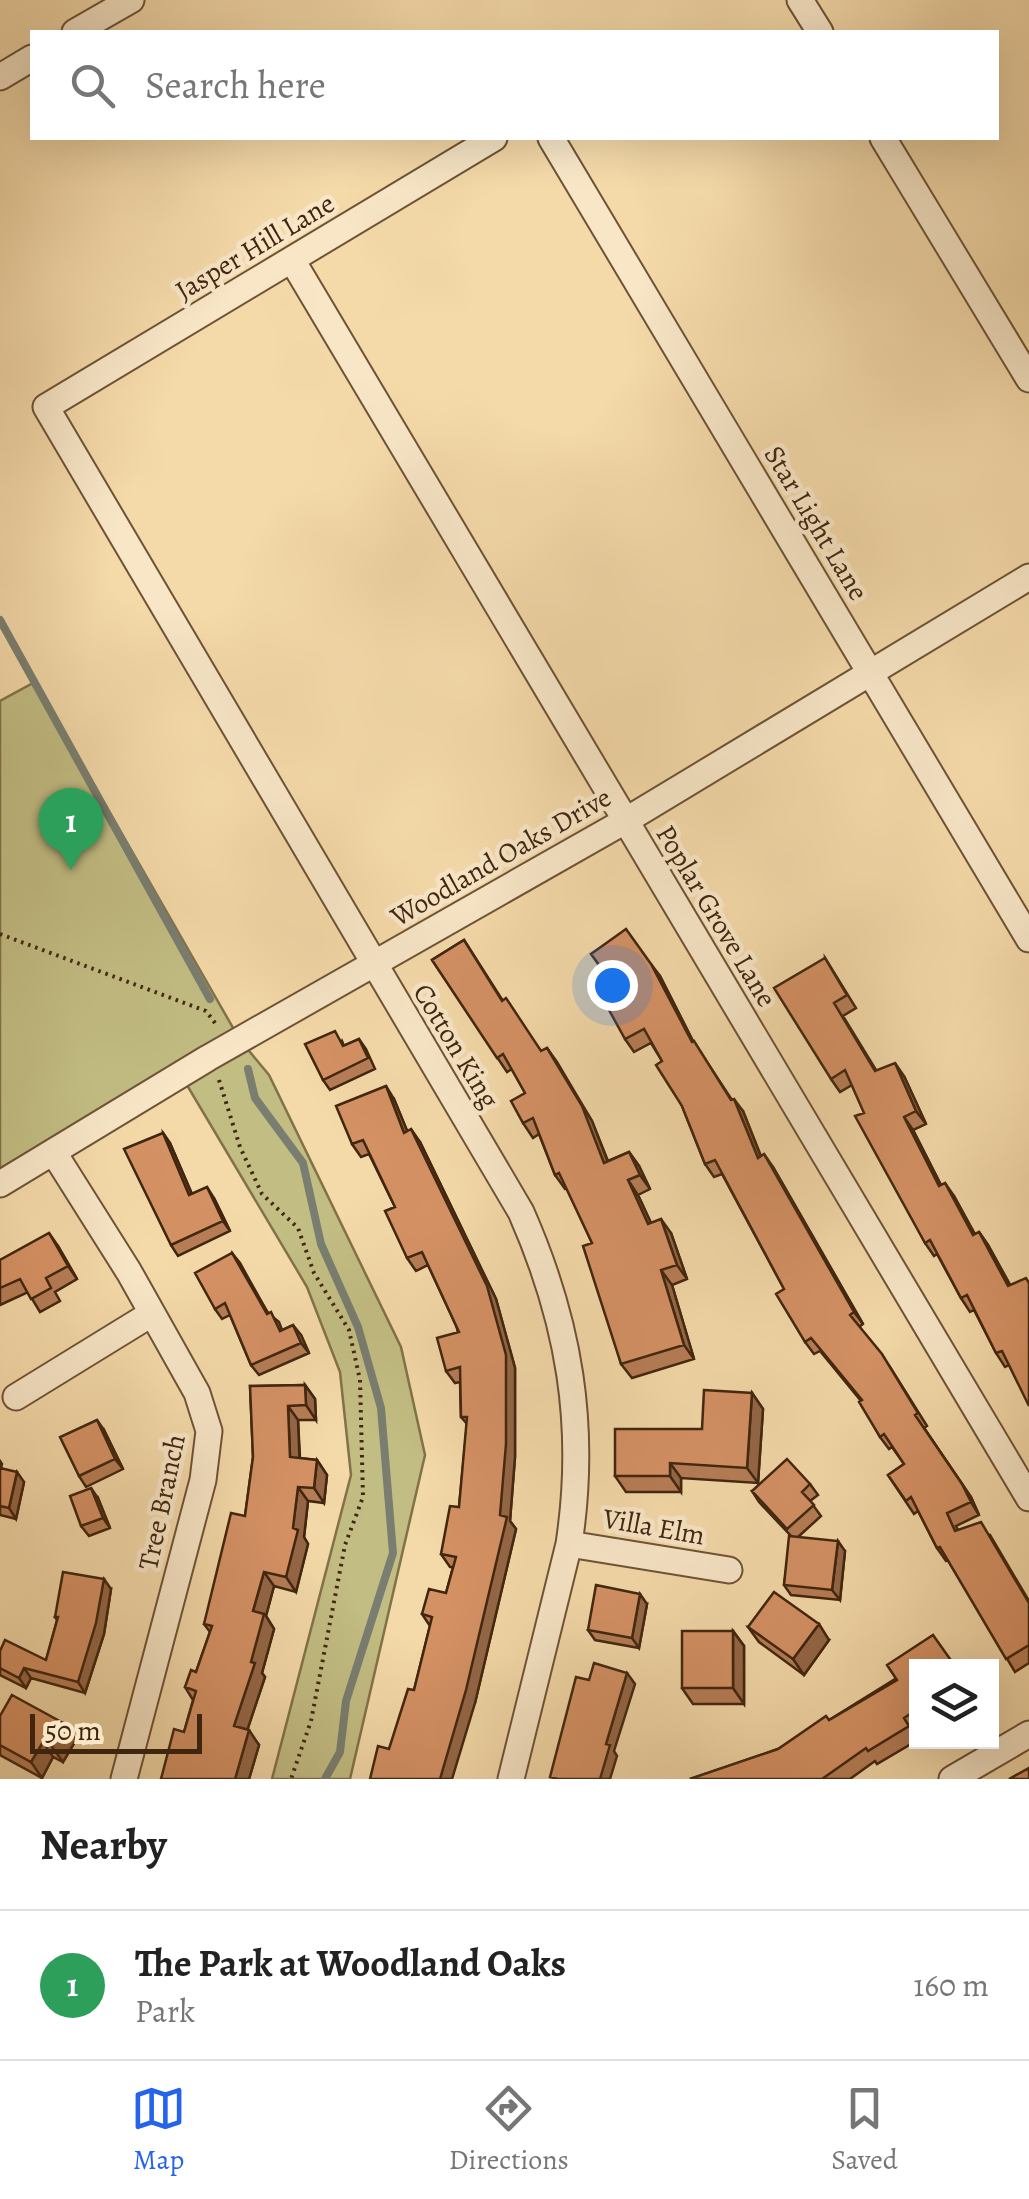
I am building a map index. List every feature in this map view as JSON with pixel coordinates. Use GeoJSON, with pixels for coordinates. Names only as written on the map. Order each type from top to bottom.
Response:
{"type":"FeatureCollection","features":[{"type":"Feature","properties":{"kind":"street"},"geometry":{"type":"LineString","coordinates":[[78,30],[131,0]]}},
{"type":"Feature","properties":{"kind":"street"},"geometry":{"type":"LineString","coordinates":[[800,0],[819,30]]}},
{"type":"Feature","properties":{"kind":"street"},"geometry":{"type":"LineString","coordinates":[[0,77],[30,59]]}},
{"type":"Feature","properties":{"kind":"street","name":"Jasper Hill Lane"},"geometry":{"type":"LineString","coordinates":[[46,406],[491,140]]}},
{"type":"Feature","properties":{"kind":"street","name":"Star Light Lane"},"geometry":{"type":"LineString","coordinates":[[552,140],[1029,939]]}},
{"type":"Feature","properties":{"kind":"street"},"geometry":{"type":"LineString","coordinates":[[884,140],[1029,380]]}},
{"type":"Feature","properties":{"kind":"street","name":"Poplar Grove Lane"},"geometry":{"type":"LineString","coordinates":[[292,260],[1029,1498]]}},
{"type":"Feature","properties":{"kind":"street","name":"Cotton King"},"geometry":{"type":"LineString","coordinates":[[46,406],[521,1212],[545,1267],[567,1348],[578,1455],[569,1544],[511,1779]]}},
{"type":"Feature","properties":{"kind":"street","name":"Woodland Oaks Drive"},"geometry":{"type":"LineString","coordinates":[[0,1184],[220,1052],[625,820],[1029,577]]}},
{"type":"Feature","properties":{"kind":"street","name":"Tree Branch"},"geometry":{"type":"LineString","coordinates":[[54,1152],[129,1272],[197,1394],[209,1431],[203,1480],[124,1779]]}},
{"type":"Feature","properties":{"kind":"street"},"geometry":{"type":"LineString","coordinates":[[16,1396],[151,1314]]}},
{"type":"Feature","properties":{"kind":"street","name":"Villa Elm"},"geometry":{"type":"LineString","coordinates":[[569,1544],[729,1570]]}},
{"type":"Feature","properties":{"kind":"street"},"geometry":{"type":"LineString","coordinates":[[952,1779],[1029,1734]]}},
{"type":"Feature","properties":{"kind":"path"},"geometry":{"type":"LineString","coordinates":[[0,934],[206,1011],[220,1052],[223,1087],[240,1147],[262,1194],[298,1228],[314,1274],[349,1330],[360,1380],[363,1497],[345,1545],[311,1721],[292,1779]]}},
{"type":"Feature","properties":{"kind":"shaded area"},"geometry":{"type":"Polygon","coordinates":[[[35,682],[240,1040],[269,1075],[401,1347],[425,1455],[350,1779],[272,1779],[351,1475],[340,1372],[307,1287],[181,1075],[0,1183],[0,701],[35,682]]]}},
{"type":"Feature","properties":{"kind":"building"},"geometry":{"type":"Polygon","coordinates":[[[626,929],[651,964],[692,1042],[731,1100],[734,1099],[758,1158],[764,1154],[854,1312],[850,1315],[882,1354],[918,1413],[915,1415],[962,1484],[971,1502],[947,1513],[955,1531],[981,1522],[1029,1603],[1029,1645],[1006,1659],[940,1547],[937,1548],[911,1497],[906,1501],[888,1475],[904,1464],[884,1434],[880,1437],[859,1402],[862,1400],[811,1338],[805,1342],[776,1294],[784,1289],[715,1160],[705,1164],[682,1106],[656,1065],[662,1061],[644,1029],[625,1039],[609,1010],[625,1001],[591,954],[626,929]]]}},
{"type":"Feature","properties":{"kind":"building"},"geometry":{"type":"Polygon","coordinates":[[[464,940],[502,1001],[506,998],[541,1051],[547,1048],[582,1106],[604,1163],[629,1152],[640,1175],[628,1180],[648,1224],[661,1219],[677,1265],[661,1270],[684,1345],[621,1364],[583,1246],[592,1243],[559,1173],[555,1175],[533,1118],[523,1123],[511,1101],[525,1093],[503,1054],[497,1058],[432,960],[464,940]]]}},
{"type":"Feature","properties":{"kind":"building"},"geometry":{"type":"Polygon","coordinates":[[[825,958],[847,995],[834,1003],[875,1071],[895,1063],[916,1111],[904,1117],[939,1186],[945,1183],[973,1235],[979,1232],[1008,1286],[1026,1278],[1029,1283],[1029,1406],[1002,1351],[996,1353],[967,1295],[961,1298],[930,1240],[925,1243],[855,1116],[864,1113],[845,1070],[831,1079],[774,988],[825,958]]]}},
{"type":"Feature","properties":{"kind":"building"},"geometry":{"type":"Polygon","coordinates":[[[335,1031],[343,1046],[359,1039],[368,1058],[323,1080],[305,1044],[335,1031]]]}},
{"type":"Feature","properties":{"kind":"building"},"geometry":{"type":"Polygon","coordinates":[[[386,1086],[404,1133],[411,1129],[487,1286],[506,1355],[506,1444],[500,1515],[507,1517],[466,1690],[440,1779],[370,1779],[378,1746],[389,1749],[408,1689],[414,1690],[432,1617],[422,1614],[429,1589],[446,1593],[456,1557],[441,1554],[450,1506],[459,1507],[467,1417],[461,1417],[460,1367],[446,1371],[437,1338],[459,1332],[422,1252],[407,1258],[385,1211],[395,1207],[363,1140],[352,1144],[336,1106],[386,1086]]]}},
{"type":"Feature","properties":{"kind":"building"},"geometry":{"type":"Polygon","coordinates":[[[163,1133],[189,1195],[207,1187],[223,1221],[171,1245],[124,1149],[163,1133]]]}},
{"type":"Feature","properties":{"kind":"building"},"geometry":{"type":"Polygon","coordinates":[[[49,1233],[68,1266],[46,1278],[51,1288],[31,1299],[20,1279],[0,1288],[0,1260],[49,1233]]]}},
{"type":"Feature","properties":{"kind":"building"},"geometry":{"type":"Polygon","coordinates":[[[232,1253],[280,1331],[293,1325],[301,1343],[251,1365],[225,1303],[215,1309],[195,1273],[232,1253]]]}},
{"type":"Feature","properties":{"kind":"building"},"geometry":{"type":"Polygon","coordinates":[[[305,1385],[306,1405],[288,1406],[290,1457],[317,1460],[314,1488],[298,1487],[293,1528],[298,1530],[286,1577],[264,1572],[253,1611],[264,1614],[251,1662],[255,1663],[234,1726],[249,1730],[235,1779],[161,1779],[174,1729],[184,1732],[196,1691],[185,1687],[191,1670],[196,1672],[212,1626],[204,1624],[231,1513],[245,1516],[253,1457],[250,1386],[305,1385]]]}},
{"type":"Feature","properties":{"kind":"building"},"geometry":{"type":"Polygon","coordinates":[[[704,1390],[752,1393],[747,1468],[670,1463],[670,1476],[615,1476],[615,1429],[702,1429],[704,1390]]]}},
{"type":"Feature","properties":{"kind":"building"},"geometry":{"type":"Polygon","coordinates":[[[97,1420],[115,1459],[79,1476],[60,1437],[97,1420]]]}},
{"type":"Feature","properties":{"kind":"building"},"geometry":{"type":"Polygon","coordinates":[[[787,1459],[810,1484],[802,1492],[814,1505],[787,1529],[752,1491],[787,1459]]]}},
{"type":"Feature","properties":{"kind":"building"},"geometry":{"type":"Polygon","coordinates":[[[0,1468],[17,1472],[9,1508],[0,1506],[0,1468]]]}},
{"type":"Feature","properties":{"kind":"building"},"geometry":{"type":"Polygon","coordinates":[[[91,1488],[103,1518],[81,1526],[70,1496],[91,1488]]]}},
{"type":"Feature","properties":{"kind":"building"},"geometry":{"type":"Polygon","coordinates":[[[789,1536],[838,1541],[832,1590],[784,1585],[789,1536]]]}},
{"type":"Feature","properties":{"kind":"building"},"geometry":{"type":"Polygon","coordinates":[[[63,1572],[104,1579],[96,1623],[78,1682],[24,1668],[19,1678],[0,1668],[5,1640],[46,1660],[58,1617],[63,1572]]]}},
{"type":"Feature","properties":{"kind":"building"},"geometry":{"type":"Polygon","coordinates":[[[596,1585],[640,1594],[632,1638],[588,1630],[596,1585]]]}},
{"type":"Feature","properties":{"kind":"building"},"geometry":{"type":"Polygon","coordinates":[[[774,1592],[819,1624],[793,1659],[748,1627],[774,1592]]]}},
{"type":"Feature","properties":{"kind":"building"},"geometry":{"type":"Polygon","coordinates":[[[682,1631],[733,1631],[733,1688],[682,1688],[682,1631]]]}},
{"type":"Feature","properties":{"kind":"building"},"geometry":{"type":"Polygon","coordinates":[[[933,1635],[950,1659],[909,1659],[909,1715],[904,1718],[909,1726],[868,1751],[866,1748],[822,1779],[690,1779],[778,1749],[826,1716],[829,1720],[897,1680],[887,1665],[933,1635]]]}},
{"type":"Feature","properties":{"kind":"building"},"geometry":{"type":"Polygon","coordinates":[[[594,1663],[627,1673],[600,1779],[550,1777],[576,1677],[589,1680],[594,1663]]]}},
{"type":"Feature","properties":{"kind":"building"},"geometry":{"type":"Polygon","coordinates":[[[12,1695],[65,1724],[52,1747],[43,1742],[31,1762],[0,1745],[0,1716],[12,1695]]]}},
{"type":"Feature","properties":{"kind":"building"},"geometry":{"type":"Polygon","coordinates":[[[1029,1768],[1029,1779],[1009,1779],[1029,1768]]]}},
{"type":"Feature","properties":{"kind":"waterway"},"geometry":{"type":"LineString","coordinates":[[0,620],[210,999]]}},
{"type":"Feature","properties":{"kind":"waterway"},"geometry":{"type":"LineString","coordinates":[[248,1069],[255,1098],[303,1163],[321,1244],[358,1327],[381,1408],[393,1553],[346,1701],[340,1752],[325,1779]]}},
{"type":"Feature","properties":{"kind":"place","name":"The Park at Woodland Oaks"},"geometry":{"type":"Point","coordinates":[71,870]}}]}
